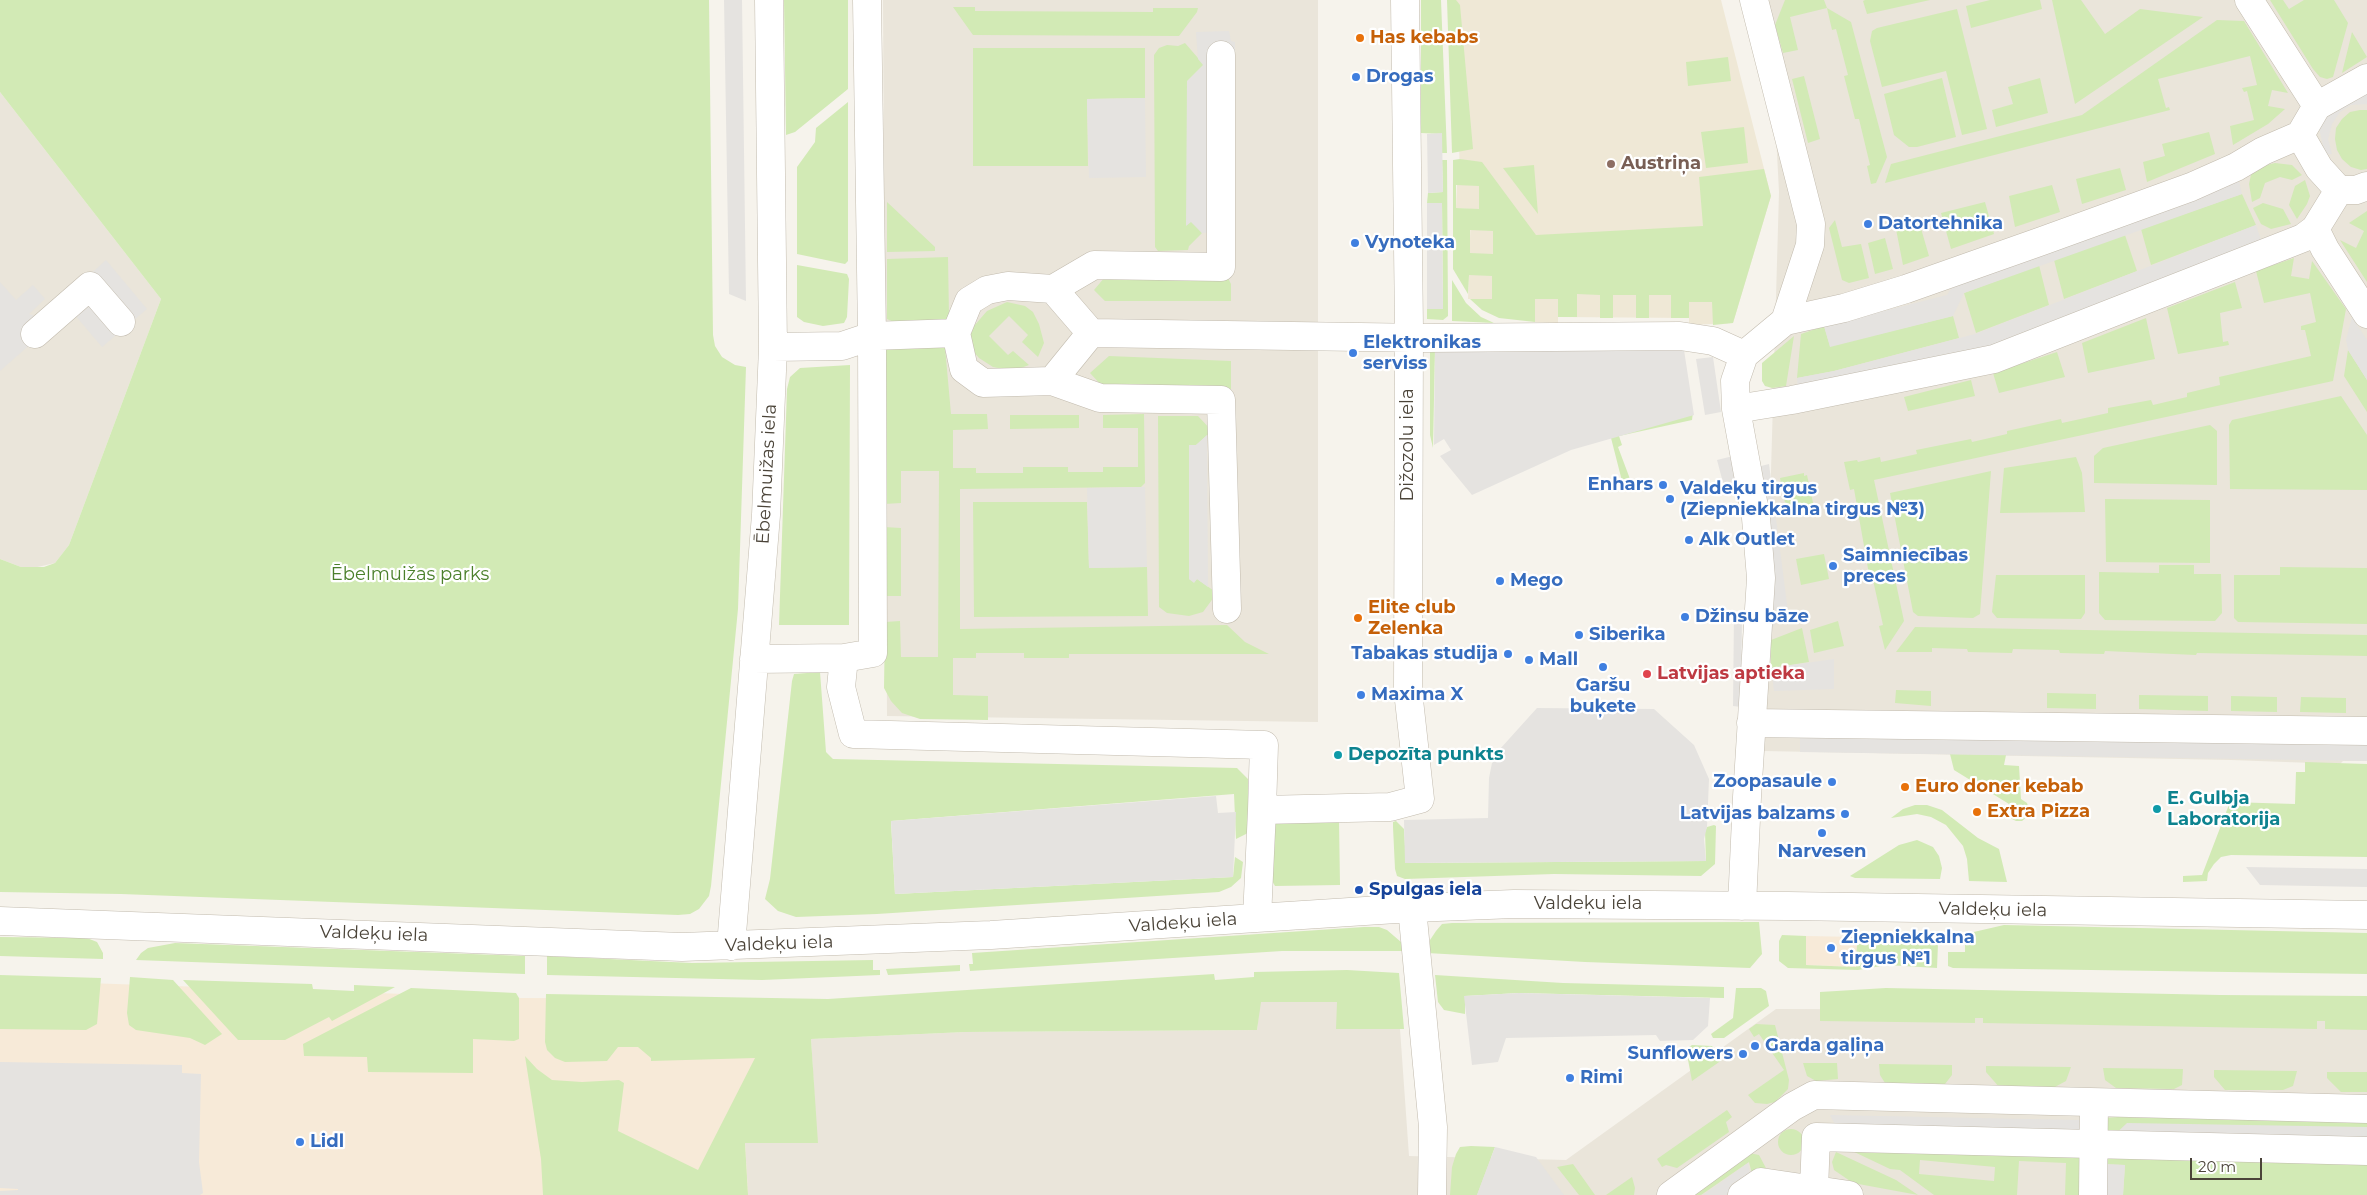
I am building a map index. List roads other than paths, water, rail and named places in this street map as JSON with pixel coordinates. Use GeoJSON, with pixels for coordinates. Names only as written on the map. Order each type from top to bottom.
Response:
{"type":"FeatureCollection","features":[{"type":"Feature","properties":{"kind":"street","name":"Ēbelmuižas iela"},"geometry":{"type":"LineString","coordinates":[[731,946],[766,515],[773,347],[769,0]]}},
{"type":"Feature","properties":{"kind":"street"},"geometry":{"type":"LineString","coordinates":[[754,660],[844,658],[872,653],[872,336],[867,0]]}},
{"type":"Feature","properties":{"kind":"street","name":"Dižozolu iela"},"geometry":{"type":"LineString","coordinates":[[1262,810],[1390,807],[1420,798],[1408,691],[1406,0]]}},
{"type":"Feature","properties":{"kind":"street"},"geometry":{"type":"LineString","coordinates":[[1754,0],[1810,224],[1810,245],[1785,321]]}},
{"type":"Feature","properties":{"kind":"street"},"geometry":{"type":"LineString","coordinates":[[2249,0],[2317,106]]}},
{"type":"Feature","properties":{"kind":"street"},"geometry":{"type":"LineString","coordinates":[[1221,55],[1221,267],[1094,265],[1053,289],[1008,286],[987,290],[969,301],[956,333],[964,369],[983,383],[1052,381],[1100,398],[1221,400],[1227,609]]}},
{"type":"Feature","properties":{"kind":"street"},"geometry":{"type":"LineString","coordinates":[[1742,906],[1751,723],[1761,578],[1756,518],[1736,409],[1735,381],[1744,355],[1785,321],[1844,308],[1906,289],[2190,187],[2236,167],[2263,150],[2300,136],[2317,106],[2367,78]]}},
{"type":"Feature","properties":{"kind":"street"},"geometry":{"type":"LineString","coordinates":[[2300,136],[2319,168],[2340,190],[2356,190],[2367,186]]}},
{"type":"Feature","properties":{"kind":"street"},"geometry":{"type":"LineString","coordinates":[[1736,409],[1792,400],[1994,359],[2304,238],[2315,229],[2340,190]]}},
{"type":"Feature","properties":{"kind":"street"},"geometry":{"type":"LineString","coordinates":[[2315,229],[2325,249],[2367,314]]}},
{"type":"Feature","properties":{"kind":"street"},"geometry":{"type":"LineString","coordinates":[[35,334],[90,286],[121,322]]}},
{"type":"Feature","properties":{"kind":"street"},"geometry":{"type":"LineString","coordinates":[[1053,289],[1091,333],[1408,338],[1688,336],[1712,340],[1744,355]]}},
{"type":"Feature","properties":{"kind":"street"},"geometry":{"type":"LineString","coordinates":[[773,347],[842,346],[872,336],[956,333]]}},
{"type":"Feature","properties":{"kind":"street"},"geometry":{"type":"LineString","coordinates":[[1052,381],[1091,333]]}},
{"type":"Feature","properties":{"kind":"street"},"geometry":{"type":"LineString","coordinates":[[844,658],[841,687],[852,734],[1264,745],[1257,918]]}},
{"type":"Feature","properties":{"kind":"street"},"geometry":{"type":"LineString","coordinates":[[1751,723],[2367,731]]}},
{"type":"Feature","properties":{"kind":"street","name":"Valdeķu iela"},"geometry":{"type":"LineString","coordinates":[[0,921],[682,947],[991,935],[1412,908],[1514,904],[2367,916]]}},
{"type":"Feature","properties":{"kind":"street"},"geometry":{"type":"LineString","coordinates":[[1412,908],[1433,1127],[1432,1195]]}},
{"type":"Feature","properties":{"kind":"street"},"geometry":{"type":"LineString","coordinates":[[1814,1095],[1816,1137],[1814,1190]]}},
{"type":"Feature","properties":{"kind":"street"},"geometry":{"type":"LineString","coordinates":[[1671,1195],[1792,1107],[1814,1095],[2094,1104],[2367,1109]]}},
{"type":"Feature","properties":{"kind":"street"},"geometry":{"type":"LineString","coordinates":[[2093,1195],[2092,1145],[2094,1104]]}},
{"type":"Feature","properties":{"kind":"street"},"geometry":{"type":"LineString","coordinates":[[1816,1137],[2367,1151]]}},
{"type":"Feature","properties":{"kind":"street"},"geometry":{"type":"LineString","coordinates":[[1742,1195],[1761,1182],[1849,1195]]}},
{"type":"Feature","properties":{"kind":"place","name":"Has kebabs"},"geometry":{"type":"Point","coordinates":[1360,38]}},
{"type":"Feature","properties":{"kind":"place","name":"Drogas"},"geometry":{"type":"Point","coordinates":[1356,77]}},
{"type":"Feature","properties":{"kind":"place","name":"Austriņa"},"geometry":{"type":"Point","coordinates":[1611,164]}},
{"type":"Feature","properties":{"kind":"place","name":"Datortehnika"},"geometry":{"type":"Point","coordinates":[1868,224]}},
{"type":"Feature","properties":{"kind":"place","name":"Vynoteka"},"geometry":{"type":"Point","coordinates":[1355,243]}},
{"type":"Feature","properties":{"kind":"place","name":"Elektronikas serviss"},"geometry":{"type":"Point","coordinates":[1353,353]}},
{"type":"Feature","properties":{"kind":"place","name":"Enhars"},"geometry":{"type":"Point","coordinates":[1663,485]}},
{"type":"Feature","properties":{"kind":"place","name":"Valdeķu tirgus (Ziepniekkalna tirgus №3)"},"geometry":{"type":"Point","coordinates":[1670,499]}},
{"type":"Feature","properties":{"kind":"place","name":"Alk Outlet"},"geometry":{"type":"Point","coordinates":[1689,540]}},
{"type":"Feature","properties":{"kind":"place","name":"Saimniecības preces"},"geometry":{"type":"Point","coordinates":[1833,566]}},
{"type":"Feature","properties":{"kind":"place","name":"Mego"},"geometry":{"type":"Point","coordinates":[1500,581]}},
{"type":"Feature","properties":{"kind":"place","name":"Džinsu bāze"},"geometry":{"type":"Point","coordinates":[1685,617]}},
{"type":"Feature","properties":{"kind":"place","name":"Elite club Zelenka"},"geometry":{"type":"Point","coordinates":[1358,618]}},
{"type":"Feature","properties":{"kind":"place","name":"Siberika"},"geometry":{"type":"Point","coordinates":[1579,635]}},
{"type":"Feature","properties":{"kind":"place","name":"Tabakas studija"},"geometry":{"type":"Point","coordinates":[1508,654]}},
{"type":"Feature","properties":{"kind":"place","name":"Mall"},"geometry":{"type":"Point","coordinates":[1529,660]}},
{"type":"Feature","properties":{"kind":"place","name":"Garšu buķete"},"geometry":{"type":"Point","coordinates":[1603,667]}},
{"type":"Feature","properties":{"kind":"place","name":"Latvijas aptieka"},"geometry":{"type":"Point","coordinates":[1647,674]}},
{"type":"Feature","properties":{"kind":"place","name":"Maxima X"},"geometry":{"type":"Point","coordinates":[1361,695]}},
{"type":"Feature","properties":{"kind":"place","name":"Depozīta punkts"},"geometry":{"type":"Point","coordinates":[1338,755]}},
{"type":"Feature","properties":{"kind":"place","name":"Zoopasaule"},"geometry":{"type":"Point","coordinates":[1832,782]}},
{"type":"Feature","properties":{"kind":"place","name":"Euro doner kebab"},"geometry":{"type":"Point","coordinates":[1905,787]}},
{"type":"Feature","properties":{"kind":"place","name":"E. Gulbja Laboratorija"},"geometry":{"type":"Point","coordinates":[2157,809]}},
{"type":"Feature","properties":{"kind":"place","name":"Extra Pizza"},"geometry":{"type":"Point","coordinates":[1977,812]}},
{"type":"Feature","properties":{"kind":"place","name":"Latvijas balzams"},"geometry":{"type":"Point","coordinates":[1845,814]}},
{"type":"Feature","properties":{"kind":"place","name":"Narvesen"},"geometry":{"type":"Point","coordinates":[1822,833]}},
{"type":"Feature","properties":{"kind":"place","name":"Spulgas iela"},"geometry":{"type":"Point","coordinates":[1359,890]}},
{"type":"Feature","properties":{"kind":"place","name":"Ziepniekkalna tirgus №1"},"geometry":{"type":"Point","coordinates":[1831,948]}},
{"type":"Feature","properties":{"kind":"place","name":"Garda gaļiņa"},"geometry":{"type":"Point","coordinates":[1755,1046]}},
{"type":"Feature","properties":{"kind":"place","name":"Sunflowers"},"geometry":{"type":"Point","coordinates":[1743,1054]}},
{"type":"Feature","properties":{"kind":"place","name":"Rimi"},"geometry":{"type":"Point","coordinates":[1570,1078]}},
{"type":"Feature","properties":{"kind":"place","name":"Lidl"},"geometry":{"type":"Point","coordinates":[300,1142]}},
{"type":"Feature","properties":{"kind":"park label","name":"Ēbelmuižas parks"},"geometry":{"type":"Point","coordinates":[410,575]}}]}
